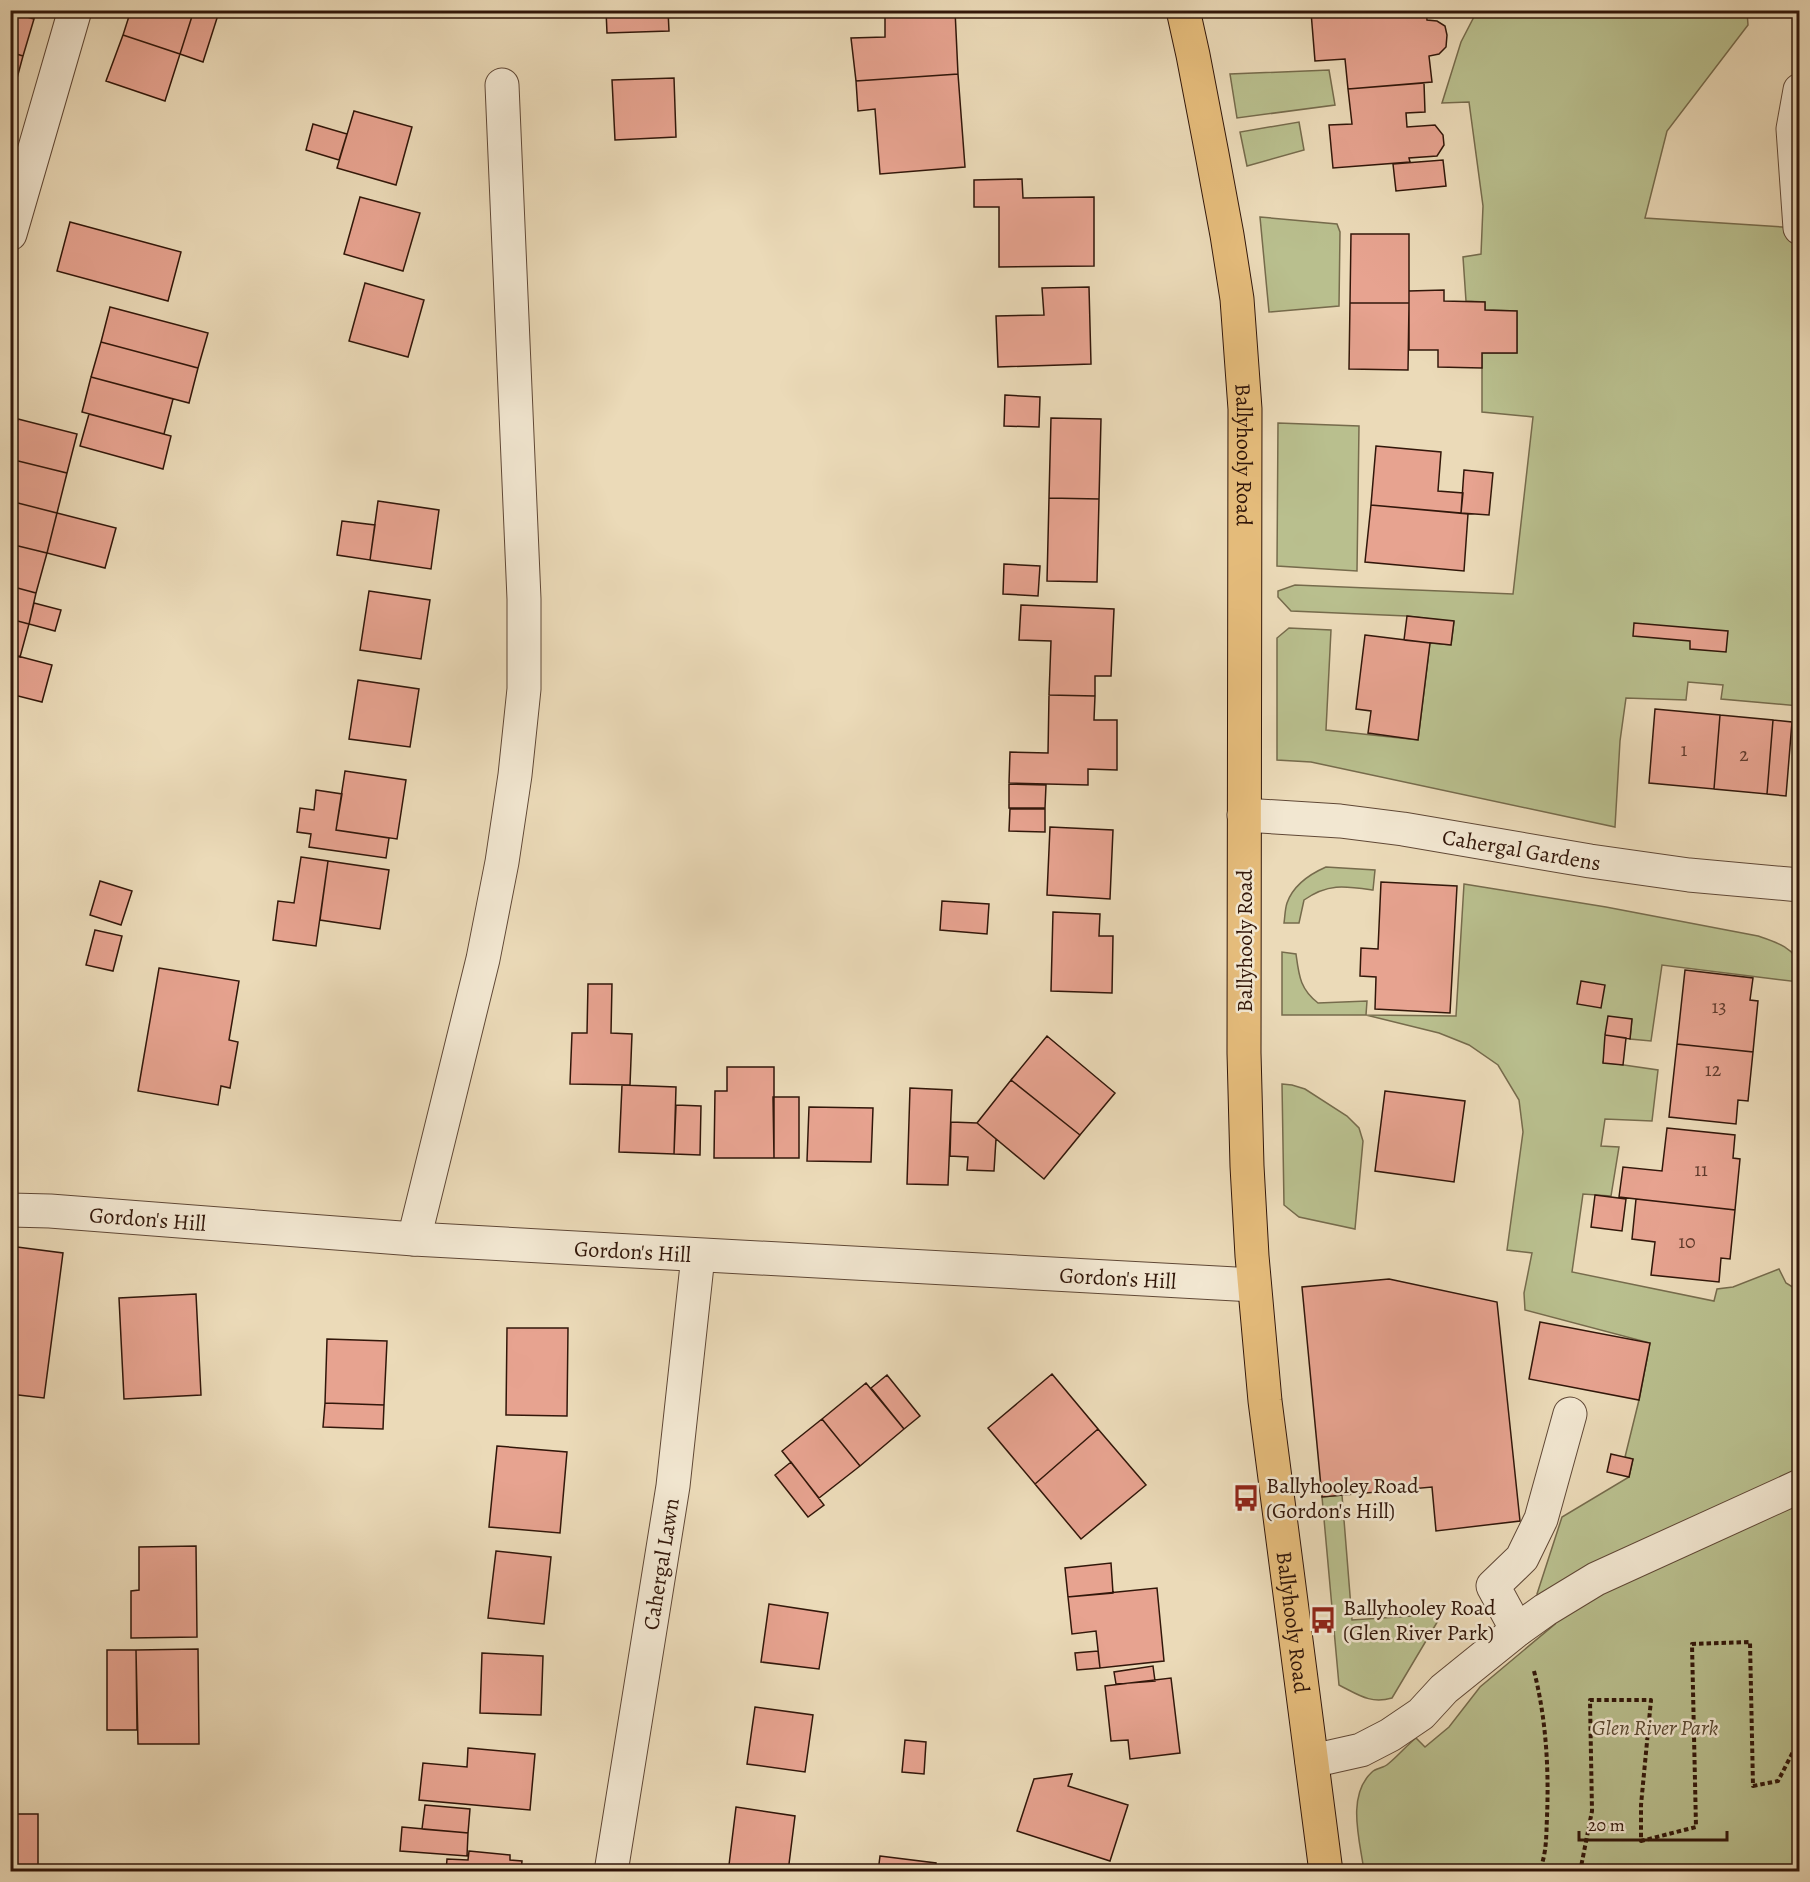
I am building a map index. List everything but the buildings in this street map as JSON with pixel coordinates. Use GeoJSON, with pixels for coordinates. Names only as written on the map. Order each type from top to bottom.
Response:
{"type":"FeatureCollection","features":[{"type":"Feature","properties":{"kind":"main road","name":"Ballyhooly Road"},"geometry":{"type":"LineString","coordinates":[[1183,10],[1227,235],[1237,299],[1245,409],[1244,1053],[1247,1166],[1254,1285],[1265,1401],[1326,1872]]}},
{"type":"Feature","properties":{"kind":"street"},"geometry":{"type":"LineString","coordinates":[[10,234],[75,10]]}},
{"type":"Feature","properties":{"kind":"street"},"geometry":{"type":"LineString","coordinates":[[414,1239],[483,959],[502,862],[515,775],[524,689],[524,598],[502,85]]}},
{"type":"Feature","properties":{"kind":"street"},"geometry":{"type":"LineString","coordinates":[[1800,90],[1793,129],[1800,228]]}},
{"type":"Feature","properties":{"kind":"street","name":"Cahergal Gardens"},"geometry":{"type":"LineString","coordinates":[[1244,815],[1330,820],[1403,829],[1678,874],[1800,885]]}},
{"type":"Feature","properties":{"kind":"street","name":"Gordon's Hill"},"geometry":{"type":"LineString","coordinates":[[10,1210],[50,1211],[414,1239],[1254,1285]]}},
{"type":"Feature","properties":{"kind":"street","name":"Cahergal Lawn"},"geometry":{"type":"LineString","coordinates":[[611,1872],[673,1486],[698,1256]]}},
{"type":"Feature","properties":{"kind":"street"},"geometry":{"type":"LineString","coordinates":[[1517,1630],[1493,1586],[1522,1558],[1541,1519],[1570,1414]]}},
{"type":"Feature","properties":{"kind":"street"},"geometry":{"type":"LineString","coordinates":[[1312,1761],[1361,1750],[1390,1736],[1421,1714],[1444,1689],[1517,1630],[1596,1579],[1800,1486]]}},
{"type":"Feature","properties":{"kind":"path"},"geometry":{"type":"LineString","coordinates":[[1580,1872],[1592,1811],[1590,1700],[1651,1700],[1641,1805],[1641,1841],[1696,1827],[1692,1644],[1750,1642],[1753,1786],[1779,1781],[1795,1748],[1800,1726]]}},
{"type":"Feature","properties":{"kind":"path"},"geometry":{"type":"LineString","coordinates":[[1532,1662],[1542,1701],[1548,1784],[1546,1856],[1539,1872]]}},
{"type":"Feature","properties":{"kind":"green space"},"geometry":{"type":"Polygon","coordinates":[[[1477,11],[1747,11],[1748,25],[1667,131],[1645,218],[1799,228],[1799,706],[1721,699],[1723,685],[1688,682],[1686,700],[1626,698],[1620,741],[1615,827],[1311,762],[1277,760],[1277,638],[1289,628],[1331,630],[1326,730],[1418,740],[1430,643],[1451,645],[1454,622],[1407,616],[1291,611],[1278,597],[1278,591],[1295,585],[1513,594],[1533,417],[1482,412],[1482,353],[1517,353],[1517,311],[1485,310],[1485,302],[1466,301],[1463,257],[1481,254],[1483,206],[1469,102],[1442,103],[1461,42],[1477,11]]]}},
{"type":"Feature","properties":{"kind":"green space"},"geometry":{"type":"Polygon","coordinates":[[[1329,70],[1335,105],[1237,118],[1230,74],[1329,70]]]}},
{"type":"Feature","properties":{"kind":"green space"},"geometry":{"type":"Polygon","coordinates":[[[1299,122],[1304,150],[1247,166],[1240,132],[1299,122]]]}},
{"type":"Feature","properties":{"kind":"green space"},"geometry":{"type":"Polygon","coordinates":[[[1260,217],[1337,224],[1340,232],[1339,306],[1269,312],[1260,217]]]}},
{"type":"Feature","properties":{"kind":"green space"},"geometry":{"type":"Polygon","coordinates":[[[1278,423],[1359,426],[1357,571],[1277,566],[1278,423]]]}},
{"type":"Feature","properties":{"kind":"green space"},"geometry":{"type":"Polygon","coordinates":[[[1326,867],[1375,870],[1373,890],[1329,888],[1304,900],[1299,923],[1284,923],[1285,910],[1293,891],[1308,877],[1326,867]]]}},
{"type":"Feature","properties":{"kind":"green space","name":"Glen River Park"},"geometry":{"type":"Polygon","coordinates":[[[1464,884],[1606,907],[1758,936],[1783,946],[1797,960],[1799,982],[1662,965],[1651,1041],[1630,1039],[1632,1019],[1603,1062],[1658,1070],[1652,1121],[1605,1119],[1601,1146],[1619,1147],[1611,1196],[1583,1194],[1572,1272],[1714,1301],[1717,1289],[1733,1287],[1779,1269],[1786,1283],[1799,1291],[1799,1871],[1364,1871],[1358,1833],[1357,1806],[1364,1782],[1372,1772],[1386,1765],[1416,1738],[1425,1747],[1449,1727],[1480,1687],[1555,1624],[1537,1594],[1562,1517],[1629,1477],[1633,1459],[1625,1457],[1650,1343],[1525,1310],[1524,1293],[1532,1253],[1507,1250],[1523,1132],[1519,1100],[1498,1065],[1469,1045],[1439,1033],[1366,1015],[1456,1016],[1464,884]]]}},
{"type":"Feature","properties":{"kind":"green space"},"geometry":{"type":"Polygon","coordinates":[[[1282,952],[1296,954],[1301,982],[1307,993],[1318,1003],[1367,1001],[1366,1015],[1282,1015],[1282,952]]]}},
{"type":"Feature","properties":{"kind":"green space"},"geometry":{"type":"Polygon","coordinates":[[[1282,1084],[1305,1089],[1347,1116],[1359,1128],[1363,1141],[1355,1229],[1299,1217],[1284,1205],[1282,1084]]]}},
{"type":"Feature","properties":{"kind":"green space"},"geometry":{"type":"Polygon","coordinates":[[[1342,1495],[1352,1620],[1442,1614],[1392,1698],[1384,1700],[1359,1695],[1339,1685],[1322,1497],[1342,1495]]]}},
{"type":"Feature","properties":{"kind":"place","name":"Ballyhooley Road (Gordon's Hill)"},"geometry":{"type":"Point","coordinates":[1246,1498]}},
{"type":"Feature","properties":{"kind":"place","name":"Ballyhooley Road (Glen River Park)"},"geometry":{"type":"Point","coordinates":[1323,1620]}}]}
